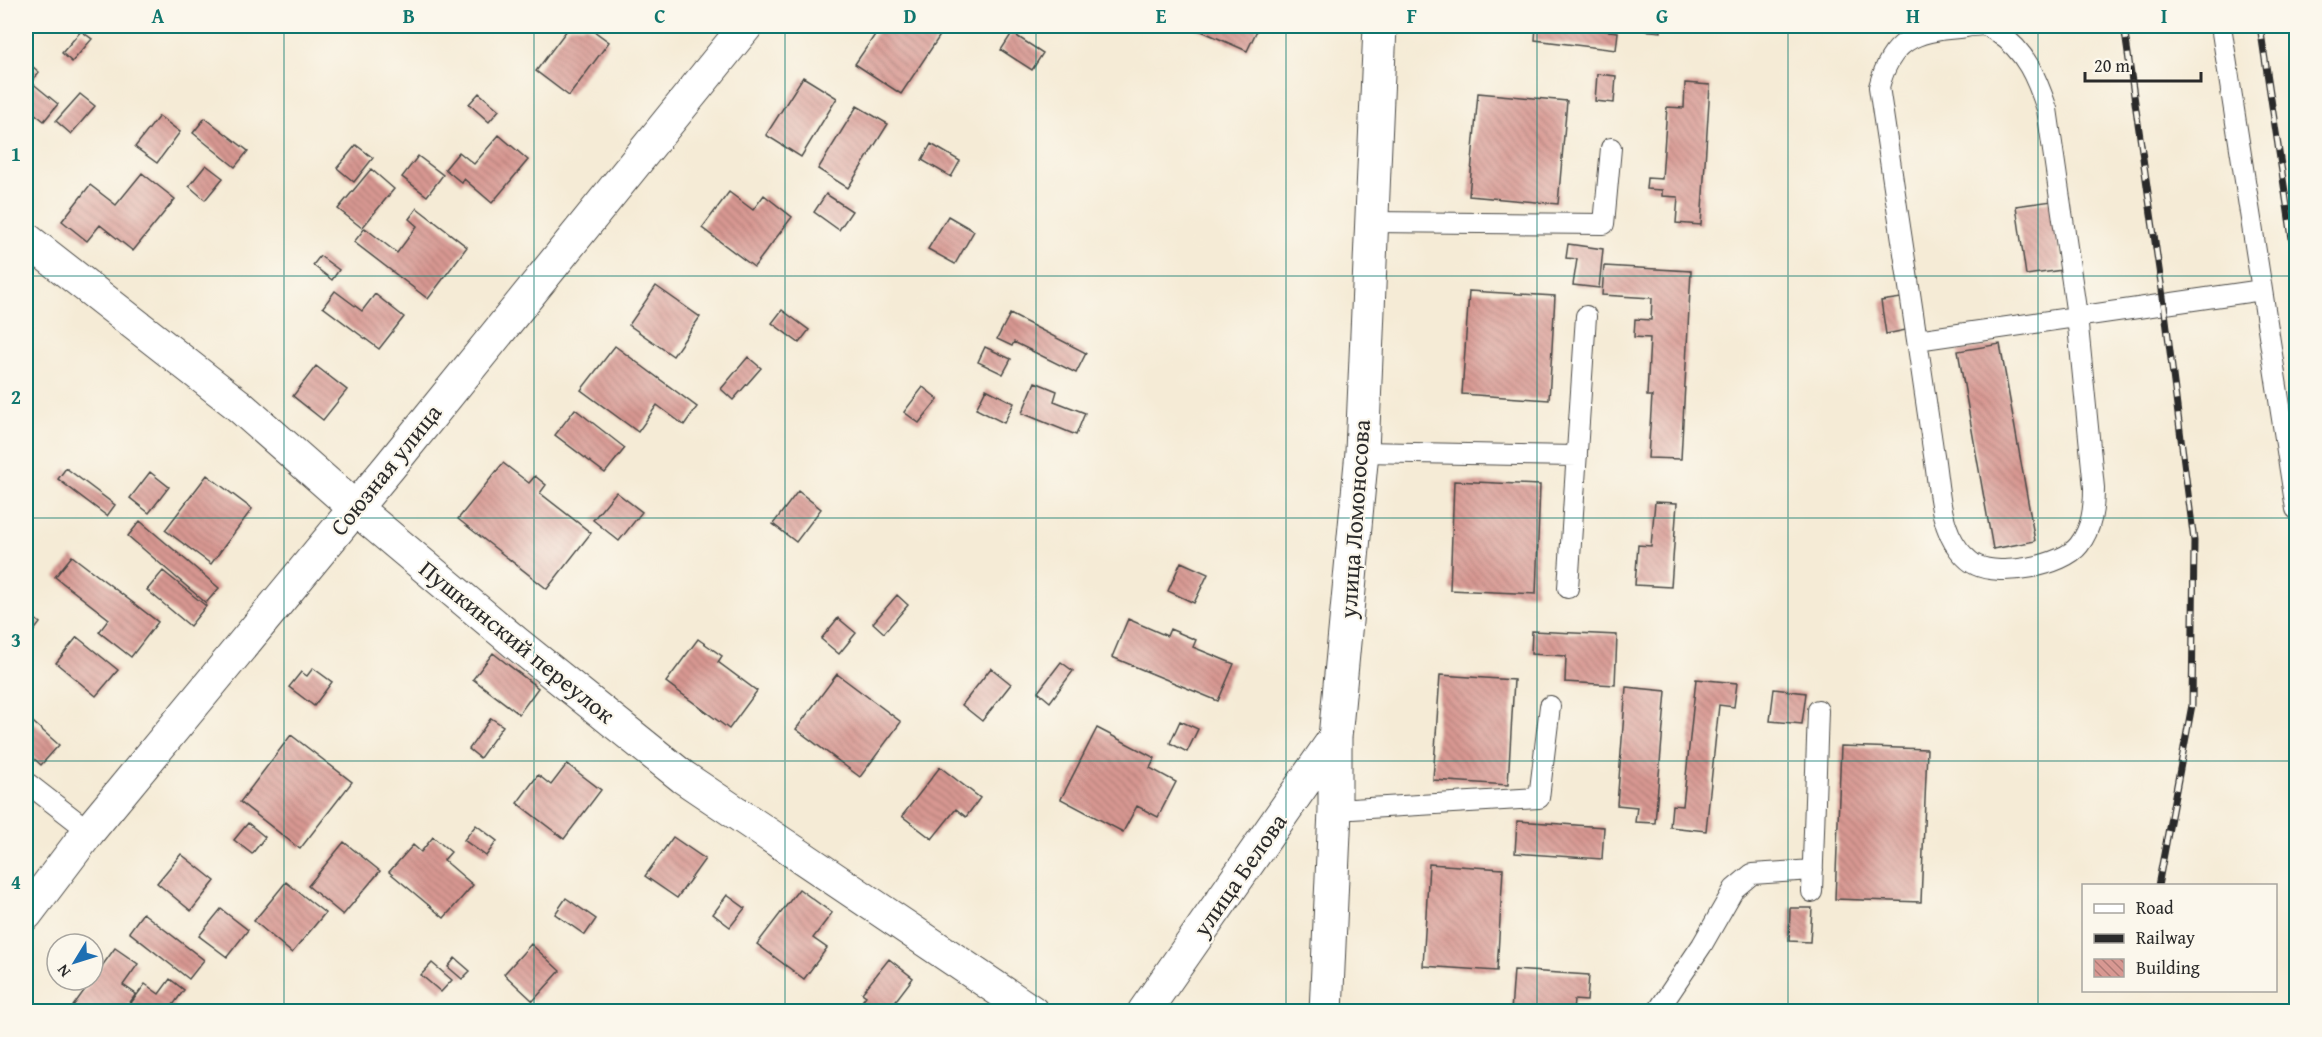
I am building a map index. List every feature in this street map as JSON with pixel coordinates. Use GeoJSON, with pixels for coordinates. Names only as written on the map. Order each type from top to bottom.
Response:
{"type":"FeatureCollection","features":[{"type":"Feature","properties":{"kind":"street","name":"Союзная улица"},"geometry":{"type":"LineString","coordinates":[[26,914],[89,831],[355,508],[746,26]]}},
{"type":"Feature","properties":{"kind":"street","name":"улица Ломоносова"},"geometry":{"type":"LineString","coordinates":[[1326,1011],[1335,810],[1335,738],[1362,452],[1380,26]]}},
{"type":"Feature","properties":{"kind":"street","name":"Пушкинский переулок"},"geometry":{"type":"LineString","coordinates":[[26,239],[237,404],[355,508],[516,643],[683,777],[1032,1011]]}},
{"type":"Feature","properties":{"kind":"street","name":"улица Белова"},"geometry":{"type":"LineString","coordinates":[[1144,1011],[1335,738]]}},
{"type":"Feature","properties":{"kind":"lane"},"geometry":{"type":"LineString","coordinates":[[1987,26],[2007,39],[2026,60],[2038,80],[2047,109],[2077,316],[2094,509],[2079,545],[2065,557],[2048,564],[1997,571],[1975,565],[1959,550],[1945,522],[1879,87],[1885,66],[1896,50],[1918,34],[1954,28],[1987,26]]}},
{"type":"Feature","properties":{"kind":"lane"},"geometry":{"type":"LineString","coordinates":[[2221,26],[2296,509]]}},
{"type":"Feature","properties":{"kind":"lane"},"geometry":{"type":"LineString","coordinates":[[1371,222],[1604,224],[1611,148]]}},
{"type":"Feature","properties":{"kind":"lane"},"geometry":{"type":"LineString","coordinates":[[1917,340],[2262,290]]}},
{"type":"Feature","properties":{"kind":"lane"},"geometry":{"type":"LineString","coordinates":[[1568,588],[1586,316]]}},
{"type":"Feature","properties":{"kind":"lane"},"geometry":{"type":"LineString","coordinates":[[1362,452],[1577,456]]}},
{"type":"Feature","properties":{"kind":"lane"},"geometry":{"type":"LineString","coordinates":[[1335,810],[1539,798],[1550,706]]}},
{"type":"Feature","properties":{"kind":"lane"},"geometry":{"type":"LineString","coordinates":[[1812,892],[1818,710]]}},
{"type":"Feature","properties":{"kind":"lane"},"geometry":{"type":"LineString","coordinates":[[26,782],[89,831]]}},
{"type":"Feature","properties":{"kind":"lane"},"geometry":{"type":"LineString","coordinates":[[1657,1011],[1702,945],[1734,889],[1752,874],[1813,870]]}},
{"type":"Feature","properties":{"kind":"building"},"geometry":{"type":"Polygon","coordinates":[[[570,26],[587,26],[609,42],[569,96],[536,71],[570,26]]]}},
{"type":"Feature","properties":{"kind":"building"},"geometry":{"type":"Polygon","coordinates":[[[881,26],[935,26],[943,31],[901,94],[855,64],[881,26]]]}},
{"type":"Feature","properties":{"kind":"building"},"geometry":{"type":"Polygon","coordinates":[[[1190,26],[1259,26],[1247,51],[1190,26]]]}},
{"type":"Feature","properties":{"kind":"building"},"geometry":{"type":"Polygon","coordinates":[[[1466,26],[1490,26],[1489,34],[1465,32],[1466,26]]]}},
{"type":"Feature","properties":{"kind":"building"},"geometry":{"type":"Polygon","coordinates":[[[1536,26],[1565,26],[1618,32],[1616,50],[1535,40],[1536,26]]]}},
{"type":"Feature","properties":{"kind":"building"},"geometry":{"type":"Polygon","coordinates":[[[1620,26],[1661,26],[1661,32],[1620,28],[1620,26]]]}},
{"type":"Feature","properties":{"kind":"building"},"geometry":{"type":"Polygon","coordinates":[[[81,31],[92,39],[72,62],[62,53],[81,31]]]}},
{"type":"Feature","properties":{"kind":"building"},"geometry":{"type":"Polygon","coordinates":[[[1012,33],[1043,53],[1032,70],[1001,50],[1012,33]]]}},
{"type":"Feature","properties":{"kind":"building"},"geometry":{"type":"Polygon","coordinates":[[[26,61],[39,72],[31,82],[58,104],[44,121],[34,113],[26,124],[26,61]]]}},
{"type":"Feature","properties":{"kind":"building"},"geometry":{"type":"Polygon","coordinates":[[[1597,74],[1616,76],[1614,103],[1595,101],[1597,74]]]}},
{"type":"Feature","properties":{"kind":"building"},"geometry":{"type":"Polygon","coordinates":[[[803,77],[837,98],[801,157],[766,135],[803,77]]]}},
{"type":"Feature","properties":{"kind":"building"},"geometry":{"type":"Polygon","coordinates":[[[1685,83],[1710,85],[1701,225],[1676,223],[1678,197],[1662,196],[1662,190],[1646,189],[1647,178],[1662,179],[1667,107],[1684,108],[1685,83]]]}},
{"type":"Feature","properties":{"kind":"building"},"geometry":{"type":"Polygon","coordinates":[[[479,93],[499,110],[489,122],[469,104],[479,93]]]}},
{"type":"Feature","properties":{"kind":"building"},"geometry":{"type":"Polygon","coordinates":[[[1478,93],[1567,101],[1558,204],[1469,196],[1478,93]]]}},
{"type":"Feature","properties":{"kind":"building"},"geometry":{"type":"Polygon","coordinates":[[[80,94],[95,106],[71,134],[56,121],[80,94]]]}},
{"type":"Feature","properties":{"kind":"building"},"geometry":{"type":"Polygon","coordinates":[[[857,106],[888,124],[848,188],[818,169],[857,106]]]}},
{"type":"Feature","properties":{"kind":"building"},"geometry":{"type":"Polygon","coordinates":[[[159,116],[180,132],[157,163],[135,147],[159,116]]]}},
{"type":"Feature","properties":{"kind":"building"},"geometry":{"type":"Polygon","coordinates":[[[205,118],[248,151],[235,167],[193,133],[205,118]]]}},
{"type":"Feature","properties":{"kind":"building"},"geometry":{"type":"Polygon","coordinates":[[[499,135],[528,160],[492,203],[464,179],[462,183],[445,169],[459,152],[474,164],[499,135]]]}},
{"type":"Feature","properties":{"kind":"building"},"geometry":{"type":"Polygon","coordinates":[[[931,144],[960,161],[951,177],[922,160],[931,144]]]}},
{"type":"Feature","properties":{"kind":"building"},"geometry":{"type":"Polygon","coordinates":[[[356,145],[373,158],[354,182],[337,168],[356,145]]]}},
{"type":"Feature","properties":{"kind":"building"},"geometry":{"type":"Polygon","coordinates":[[[418,156],[443,175],[427,196],[402,177],[418,156]]]}},
{"type":"Feature","properties":{"kind":"building"},"geometry":{"type":"Polygon","coordinates":[[[206,165],[223,178],[205,200],[189,186],[206,165]]]}},
{"type":"Feature","properties":{"kind":"building"},"geometry":{"type":"Polygon","coordinates":[[[371,169],[394,189],[362,228],[338,209],[371,169]]]}},
{"type":"Feature","properties":{"kind":"building"},"geometry":{"type":"Polygon","coordinates":[[[142,173],[175,199],[133,251],[100,225],[87,241],[62,221],[90,185],[116,205],[142,173]]]}},
{"type":"Feature","properties":{"kind":"building"},"geometry":{"type":"Polygon","coordinates":[[[729,192],[753,210],[764,195],[792,217],[754,267],[702,228],[729,192]]]}},
{"type":"Feature","properties":{"kind":"building"},"geometry":{"type":"Polygon","coordinates":[[[826,194],[852,211],[839,230],[814,212],[826,194]]]}},
{"type":"Feature","properties":{"kind":"building"},"geometry":{"type":"Polygon","coordinates":[[[2052,201],[2062,270],[2026,275],[2016,206],[2052,201]]]}},
{"type":"Feature","properties":{"kind":"building"},"geometry":{"type":"Polygon","coordinates":[[[417,208],[467,247],[428,299],[354,242],[365,228],[397,253],[417,226],[409,219],[417,208]]]}},
{"type":"Feature","properties":{"kind":"building"},"geometry":{"type":"Polygon","coordinates":[[[948,216],[974,231],[955,264],[928,249],[948,216]]]}},
{"type":"Feature","properties":{"kind":"building"},"geometry":{"type":"Polygon","coordinates":[[[1568,244],[1603,249],[1599,288],[1573,285],[1577,259],[1566,258],[1568,244]]]}},
{"type":"Feature","properties":{"kind":"building"},"geometry":{"type":"Polygon","coordinates":[[[320,256],[339,270],[332,280],[313,265],[320,256]]]}},
{"type":"Feature","properties":{"kind":"building"},"geometry":{"type":"Polygon","coordinates":[[[1604,266],[1691,271],[1681,459],[1648,458],[1652,396],[1647,396],[1650,338],[1634,337],[1635,319],[1651,320],[1652,298],[1602,295],[1604,266]]]}},
{"type":"Feature","properties":{"kind":"building"},"geometry":{"type":"Polygon","coordinates":[[[656,286],[700,317],[673,356],[629,325],[656,286]]]}},
{"type":"Feature","properties":{"kind":"building"},"geometry":{"type":"Polygon","coordinates":[[[335,291],[362,311],[375,294],[404,317],[379,349],[323,307],[335,291]]]}},
{"type":"Feature","properties":{"kind":"building"},"geometry":{"type":"Polygon","coordinates":[[[1469,291],[1555,296],[1549,400],[1462,394],[1469,291]]]}},
{"type":"Feature","properties":{"kind":"building"},"geometry":{"type":"Polygon","coordinates":[[[1901,298],[1906,330],[1886,334],[1881,301],[1901,298]]]}},
{"type":"Feature","properties":{"kind":"building"},"geometry":{"type":"Polygon","coordinates":[[[782,310],[809,330],[799,343],[772,323],[782,310]]]}},
{"type":"Feature","properties":{"kind":"building"},"geometry":{"type":"Polygon","coordinates":[[[1010,314],[1086,353],[1076,373],[1014,342],[1012,346],[997,339],[1010,314]]]}},
{"type":"Feature","properties":{"kind":"building"},"geometry":{"type":"Polygon","coordinates":[[[2000,344],[2035,541],[1993,549],[1958,351],[2000,344]]]}},
{"type":"Feature","properties":{"kind":"building"},"geometry":{"type":"Polygon","coordinates":[[[615,346],[697,407],[684,425],[657,405],[638,432],[581,390],[615,346]]]}},
{"type":"Feature","properties":{"kind":"building"},"geometry":{"type":"Polygon","coordinates":[[[985,347],[1011,359],[1003,374],[978,362],[985,347]]]}},
{"type":"Feature","properties":{"kind":"building"},"geometry":{"type":"Polygon","coordinates":[[[748,357],[761,368],[733,400],[721,389],[748,357]]]}},
{"type":"Feature","properties":{"kind":"building"},"geometry":{"type":"Polygon","coordinates":[[[316,366],[347,390],[323,420],[293,396],[316,366]]]}},
{"type":"Feature","properties":{"kind":"building"},"geometry":{"type":"Polygon","coordinates":[[[1035,382],[1057,391],[1054,401],[1085,413],[1076,435],[1022,413],[1035,382]]]}},
{"type":"Feature","properties":{"kind":"building"},"geometry":{"type":"Polygon","coordinates":[[[923,387],[938,399],[919,423],[904,412],[923,387]]]}},
{"type":"Feature","properties":{"kind":"building"},"geometry":{"type":"Polygon","coordinates":[[[986,389],[1014,403],[1004,423],[976,409],[986,389]]]}},
{"type":"Feature","properties":{"kind":"building"},"geometry":{"type":"Polygon","coordinates":[[[575,409],[625,448],[605,473],[555,435],[575,409]]]}},
{"type":"Feature","properties":{"kind":"building"},"geometry":{"type":"Polygon","coordinates":[[[503,463],[529,483],[535,476],[546,485],[540,493],[591,533],[547,589],[458,519],[503,463]]]}},
{"type":"Feature","properties":{"kind":"building"},"geometry":{"type":"Polygon","coordinates":[[[66,468],[115,505],[107,516],[58,479],[66,468]]]}},
{"type":"Feature","properties":{"kind":"building"},"geometry":{"type":"Polygon","coordinates":[[[150,472],[169,487],[149,513],[130,498],[150,472]]]}},
{"type":"Feature","properties":{"kind":"building"},"geometry":{"type":"Polygon","coordinates":[[[207,475],[252,509],[211,564],[165,530],[207,475]]]}},
{"type":"Feature","properties":{"kind":"building"},"geometry":{"type":"Polygon","coordinates":[[[1454,481],[1540,485],[1536,594],[1450,590],[1454,481]]]}},
{"type":"Feature","properties":{"kind":"building"},"geometry":{"type":"Polygon","coordinates":[[[798,491],[821,509],[796,542],[773,524],[798,491]]]}},
{"type":"Feature","properties":{"kind":"building"},"geometry":{"type":"Polygon","coordinates":[[[616,492],[642,512],[619,541],[593,520],[616,492]]]}},
{"type":"Feature","properties":{"kind":"building"},"geometry":{"type":"Polygon","coordinates":[[[1655,502],[1677,503],[1671,587],[1635,585],[1638,545],[1651,546],[1655,502]]]}},
{"type":"Feature","properties":{"kind":"building"},"geometry":{"type":"Polygon","coordinates":[[[140,521],[219,588],[206,603],[128,536],[140,521]]]}},
{"type":"Feature","properties":{"kind":"building"},"geometry":{"type":"Polygon","coordinates":[[[72,556],[158,622],[131,657],[99,632],[109,619],[55,577],[72,556]]]}},
{"type":"Feature","properties":{"kind":"building"},"geometry":{"type":"Polygon","coordinates":[[[1181,562],[1208,574],[1194,603],[1168,591],[1181,562]]]}},
{"type":"Feature","properties":{"kind":"building"},"geometry":{"type":"Polygon","coordinates":[[[163,571],[206,606],[190,626],[147,590],[163,571]]]}},
{"type":"Feature","properties":{"kind":"building"},"geometry":{"type":"Polygon","coordinates":[[[897,595],[908,605],[884,633],[873,623],[897,595]]]}},
{"type":"Feature","properties":{"kind":"building"},"geometry":{"type":"Polygon","coordinates":[[[26,612],[40,623],[26,641],[26,612]]]}},
{"type":"Feature","properties":{"kind":"building"},"geometry":{"type":"Polygon","coordinates":[[[838,618],[856,633],[839,654],[821,639],[838,618]]]}},
{"type":"Feature","properties":{"kind":"building"},"geometry":{"type":"Polygon","coordinates":[[[1128,619],[1167,636],[1170,629],[1196,640],[1193,647],[1234,664],[1218,701],[1112,657],[1128,619]]]}},
{"type":"Feature","properties":{"kind":"building"},"geometry":{"type":"Polygon","coordinates":[[[1532,631],[1617,635],[1615,685],[1565,682],[1566,656],[1531,654],[1532,631]]]}},
{"type":"Feature","properties":{"kind":"building"},"geometry":{"type":"Polygon","coordinates":[[[77,637],[118,670],[96,696],[56,663],[77,637]]]}},
{"type":"Feature","properties":{"kind":"building"},"geometry":{"type":"Polygon","coordinates":[[[698,639],[722,656],[718,662],[757,691],[729,729],[666,682],[698,639]]]}},
{"type":"Feature","properties":{"kind":"building"},"geometry":{"type":"Polygon","coordinates":[[[493,653],[538,688],[519,714],[473,679],[493,653]]]}},
{"type":"Feature","properties":{"kind":"building"},"geometry":{"type":"Polygon","coordinates":[[[1061,662],[1073,671],[1050,702],[1038,692],[1061,662]]]}},
{"type":"Feature","properties":{"kind":"building"},"geometry":{"type":"Polygon","coordinates":[[[313,668],[332,682],[314,706],[289,687],[301,672],[307,676],[313,668]]]}},
{"type":"Feature","properties":{"kind":"building"},"geometry":{"type":"Polygon","coordinates":[[[991,668],[1011,684],[982,721],[962,705],[991,668]]]}},
{"type":"Feature","properties":{"kind":"building"},"geometry":{"type":"Polygon","coordinates":[[[837,674],[901,722],[860,777],[796,729],[837,674]]]}},
{"type":"Feature","properties":{"kind":"building"},"geometry":{"type":"Polygon","coordinates":[[[1440,675],[1514,680],[1508,785],[1433,780],[1440,675]]]}},
{"type":"Feature","properties":{"kind":"building"},"geometry":{"type":"Polygon","coordinates":[[[1696,679],[1737,683],[1734,707],[1719,705],[1706,831],[1670,827],[1672,805],[1683,806],[1696,679]]]}},
{"type":"Feature","properties":{"kind":"building"},"geometry":{"type":"Polygon","coordinates":[[[1626,687],[1666,691],[1655,823],[1635,822],[1637,807],[1617,805],[1626,687]]]}},
{"type":"Feature","properties":{"kind":"building"},"geometry":{"type":"Polygon","coordinates":[[[1774,689],[1806,693],[1802,724],[1770,721],[1774,689]]]}},
{"type":"Feature","properties":{"kind":"building"},"geometry":{"type":"Polygon","coordinates":[[[26,716],[59,745],[41,765],[26,751],[26,716]]]}},
{"type":"Feature","properties":{"kind":"building"},"geometry":{"type":"Polygon","coordinates":[[[491,718],[503,726],[480,758],[469,749],[491,718]]]}},
{"type":"Feature","properties":{"kind":"building"},"geometry":{"type":"Polygon","coordinates":[[[1180,721],[1198,729],[1187,752],[1170,743],[1180,721]]]}},
{"type":"Feature","properties":{"kind":"building"},"geometry":{"type":"Polygon","coordinates":[[[1097,728],[1155,758],[1150,768],[1176,782],[1158,817],[1137,806],[1123,832],[1061,799],[1097,728]]]}},
{"type":"Feature","properties":{"kind":"building"},"geometry":{"type":"Polygon","coordinates":[[[291,735],[352,782],[300,849],[240,802],[291,735]]]}},
{"type":"Feature","properties":{"kind":"building"},"geometry":{"type":"Polygon","coordinates":[[[1841,746],[1927,749],[1921,902],[1835,899],[1841,746]]]}},
{"type":"Feature","properties":{"kind":"building"},"geometry":{"type":"Polygon","coordinates":[[[567,764],[601,790],[564,839],[517,803],[538,775],[551,785],[567,764]]]}},
{"type":"Feature","properties":{"kind":"building"},"geometry":{"type":"Polygon","coordinates":[[[940,767],[980,798],[966,817],[956,809],[932,839],[902,816],[940,767]]]}},
{"type":"Feature","properties":{"kind":"building"},"geometry":{"type":"Polygon","coordinates":[[[1517,821],[1604,827],[1602,859],[1515,853],[1517,821]]]}},
{"type":"Feature","properties":{"kind":"building"},"geometry":{"type":"Polygon","coordinates":[[[248,823],[265,837],[252,854],[234,840],[248,823]]]}},
{"type":"Feature","properties":{"kind":"building"},"geometry":{"type":"Polygon","coordinates":[[[476,825],[497,841],[486,856],[464,840],[476,825]]]}},
{"type":"Feature","properties":{"kind":"building"},"geometry":{"type":"Polygon","coordinates":[[[433,837],[451,852],[444,860],[473,885],[444,918],[389,872],[413,845],[421,852],[433,837]]]}},
{"type":"Feature","properties":{"kind":"building"},"geometry":{"type":"Polygon","coordinates":[[[673,837],[705,859],[677,898],[645,876],[673,837]]]}},
{"type":"Feature","properties":{"kind":"building"},"geometry":{"type":"Polygon","coordinates":[[[344,842],[380,871],[343,915],[308,886],[344,842]]]}},
{"type":"Feature","properties":{"kind":"building"},"geometry":{"type":"Polygon","coordinates":[[[181,854],[215,881],[191,911],[157,883],[181,854]]]}},
{"type":"Feature","properties":{"kind":"building"},"geometry":{"type":"Polygon","coordinates":[[[1429,864],[1503,869],[1497,971],[1423,966],[1429,864]]]}},
{"type":"Feature","properties":{"kind":"building"},"geometry":{"type":"Polygon","coordinates":[[[286,882],[325,913],[292,953],[254,921],[286,882]]]}},
{"type":"Feature","properties":{"kind":"building"},"geometry":{"type":"Polygon","coordinates":[[[799,889],[832,913],[813,938],[827,948],[804,979],[757,944],[799,889]]]}},
{"type":"Feature","properties":{"kind":"building"},"geometry":{"type":"Polygon","coordinates":[[[727,895],[745,908],[730,927],[713,914],[727,895]]]}},
{"type":"Feature","properties":{"kind":"building"},"geometry":{"type":"Polygon","coordinates":[[[566,898],[596,919],[585,935],[555,914],[566,898]]]}},
{"type":"Feature","properties":{"kind":"building"},"geometry":{"type":"Polygon","coordinates":[[[1790,908],[1812,908],[1810,942],[1789,941],[1790,908]]]}},
{"type":"Feature","properties":{"kind":"building"},"geometry":{"type":"Polygon","coordinates":[[[221,909],[248,930],[227,957],[199,936],[221,909]]]}},
{"type":"Feature","properties":{"kind":"building"},"geometry":{"type":"Polygon","coordinates":[[[143,913],[204,960],[189,979],[129,932],[143,913]]]}},
{"type":"Feature","properties":{"kind":"building"},"geometry":{"type":"Polygon","coordinates":[[[531,944],[560,971],[533,1001],[504,974],[531,944]]]}},
{"type":"Feature","properties":{"kind":"building"},"geometry":{"type":"Polygon","coordinates":[[[115,948],[138,964],[123,985],[136,994],[123,1012],[81,1012],[73,1006],[83,992],[105,992],[105,962],[115,948]]]}},
{"type":"Feature","properties":{"kind":"building"},"geometry":{"type":"Polygon","coordinates":[[[455,958],[470,971],[462,979],[448,967],[455,958]]]}},
{"type":"Feature","properties":{"kind":"building"},"geometry":{"type":"Polygon","coordinates":[[[889,959],[913,978],[887,1012],[854,1012],[866,996],[862,993],[889,959]]]}},
{"type":"Feature","properties":{"kind":"building"},"geometry":{"type":"Polygon","coordinates":[[[432,963],[452,980],[441,992],[421,975],[432,963]]]}},
{"type":"Feature","properties":{"kind":"building"},"geometry":{"type":"Polygon","coordinates":[[[1514,970],[1589,975],[1587,1001],[1574,1000],[1573,1012],[1511,1012],[1514,970]]]}},
{"type":"Feature","properties":{"kind":"building"},"geometry":{"type":"Polygon","coordinates":[[[170,979],[184,990],[173,1005],[182,1012],[142,1012],[131,1003],[145,984],[159,994],[170,979]]]}},
{"type":"Feature","properties":{"kind":"railway"},"geometry":{"type":"LineString","coordinates":[[2124,26],[2164,304],[2194,541],[2192,705],[2158,884]]}},
{"type":"Feature","properties":{"kind":"railway"},"geometry":{"type":"LineString","coordinates":[[2260,26],[2296,265]]}}]}
